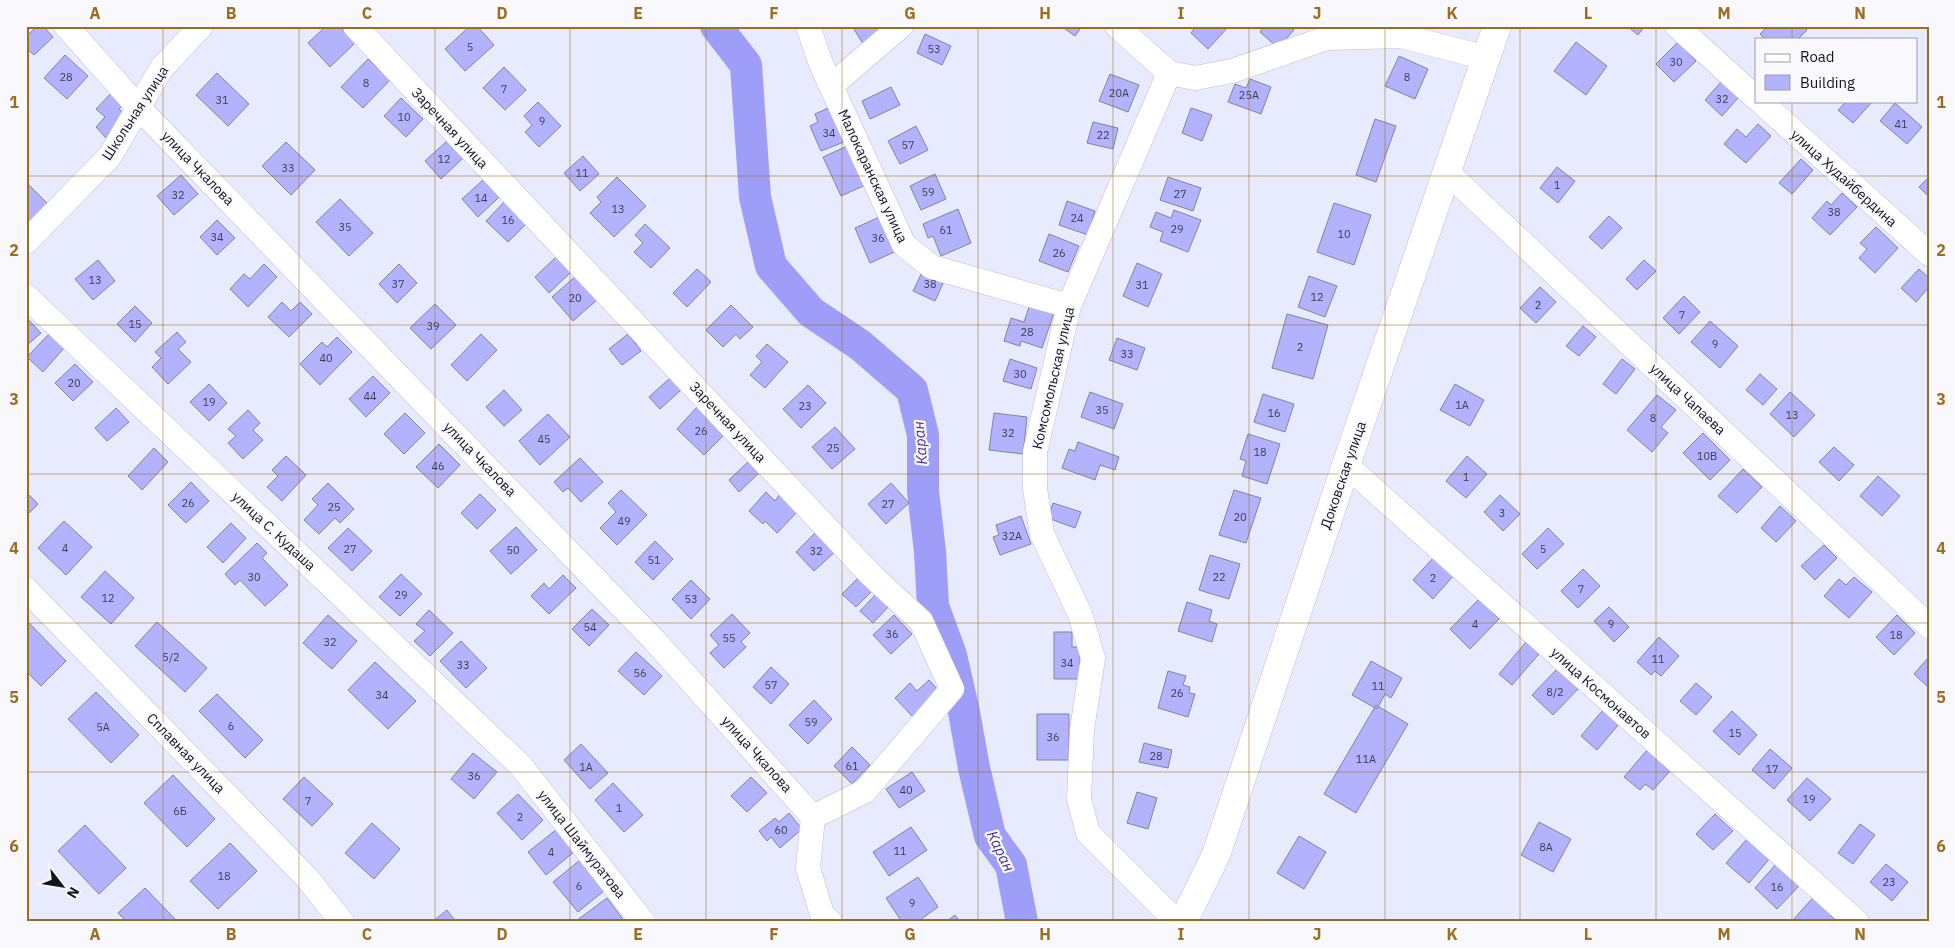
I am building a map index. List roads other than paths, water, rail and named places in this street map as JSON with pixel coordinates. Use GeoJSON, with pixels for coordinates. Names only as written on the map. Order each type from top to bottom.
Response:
{"type":"FeatureCollection","features":[{"type":"Feature","properties":{"kind":"main road","name":"Доковская улица"},"geometry":{"type":"LineString","coordinates":[[1183,922],[1216,855],[1346,464],[1448,173],[1497,26]]}},
{"type":"Feature","properties":{"kind":"street","name":"улица Чкалова"},"geometry":{"type":"LineString","coordinates":[[66,26],[140,108],[654,640],[813,817]]}},
{"type":"Feature","properties":{"kind":"street","name":"Школьная улица"},"geometry":{"type":"LineString","coordinates":[[26,242],[110,156],[140,108],[161,68],[202,26]]}},
{"type":"Feature","properties":{"kind":"street","name":"Заречная улица"},"geometry":{"type":"LineString","coordinates":[[355,26],[871,575],[921,621],[952,689],[866,791],[813,817]]}},
{"type":"Feature","properties":{"kind":"street","name":"Малокаранская улица"},"geometry":{"type":"LineString","coordinates":[[808,26],[831,86],[904,245],[932,267],[1069,306]]}},
{"type":"Feature","properties":{"kind":"street"},"geometry":{"type":"LineString","coordinates":[[831,86],[901,26]]}},
{"type":"Feature","properties":{"kind":"street"},"geometry":{"type":"LineString","coordinates":[[1117,26],[1169,73],[1195,78],[1232,71],[1327,38],[1401,36],[1487,58]]}},
{"type":"Feature","properties":{"kind":"street"},"geometry":{"type":"LineString","coordinates":[[1677,26],[1755,97]]}},
{"type":"Feature","properties":{"kind":"street","name":"Комсомольская улица"},"geometry":{"type":"LineString","coordinates":[[1169,73],[1069,306],[1035,452],[1035,489],[1042,534],[1080,614],[1093,658],[1082,730],[1079,798],[1088,833],[1177,922]]}},
{"type":"Feature","properties":{"kind":"street","name":"улица Худайбердина"},"geometry":{"type":"LineString","coordinates":[[1761,102],[1929,254]]}},
{"type":"Feature","properties":{"kind":"street","name":"улица Чапаева"},"geometry":{"type":"LineString","coordinates":[[1448,173],[1929,626]]}},
{"type":"Feature","properties":{"kind":"street","name":"улица С. Кудаша"},"geometry":{"type":"LineString","coordinates":[[26,296],[521,766]]}},
{"type":"Feature","properties":{"kind":"street","name":"улица Космонавтов"},"geometry":{"type":"LineString","coordinates":[[1346,464],[1857,922]]}},
{"type":"Feature","properties":{"kind":"street","name":"Сплавная улица"},"geometry":{"type":"LineString","coordinates":[[26,589],[307,878],[342,922]]}},
{"type":"Feature","properties":{"kind":"street","name":"улица Шаймуратова"},"geometry":{"type":"LineString","coordinates":[[521,766],[643,922]]}},
{"type":"Feature","properties":{"kind":"street"},"geometry":{"type":"LineString","coordinates":[[813,817],[808,868],[822,914],[830,922]]}},
{"type":"Feature","properties":{"kind":"waterway","name":"Каран"},"geometry":{"type":"LineString","coordinates":[[716,26],[746,65],[755,197],[771,266],[811,312],[860,345],[912,390],[923,435],[923,491],[930,552],[933,606],[951,655],[990,836],[1011,865],[1022,922]]}}]}
